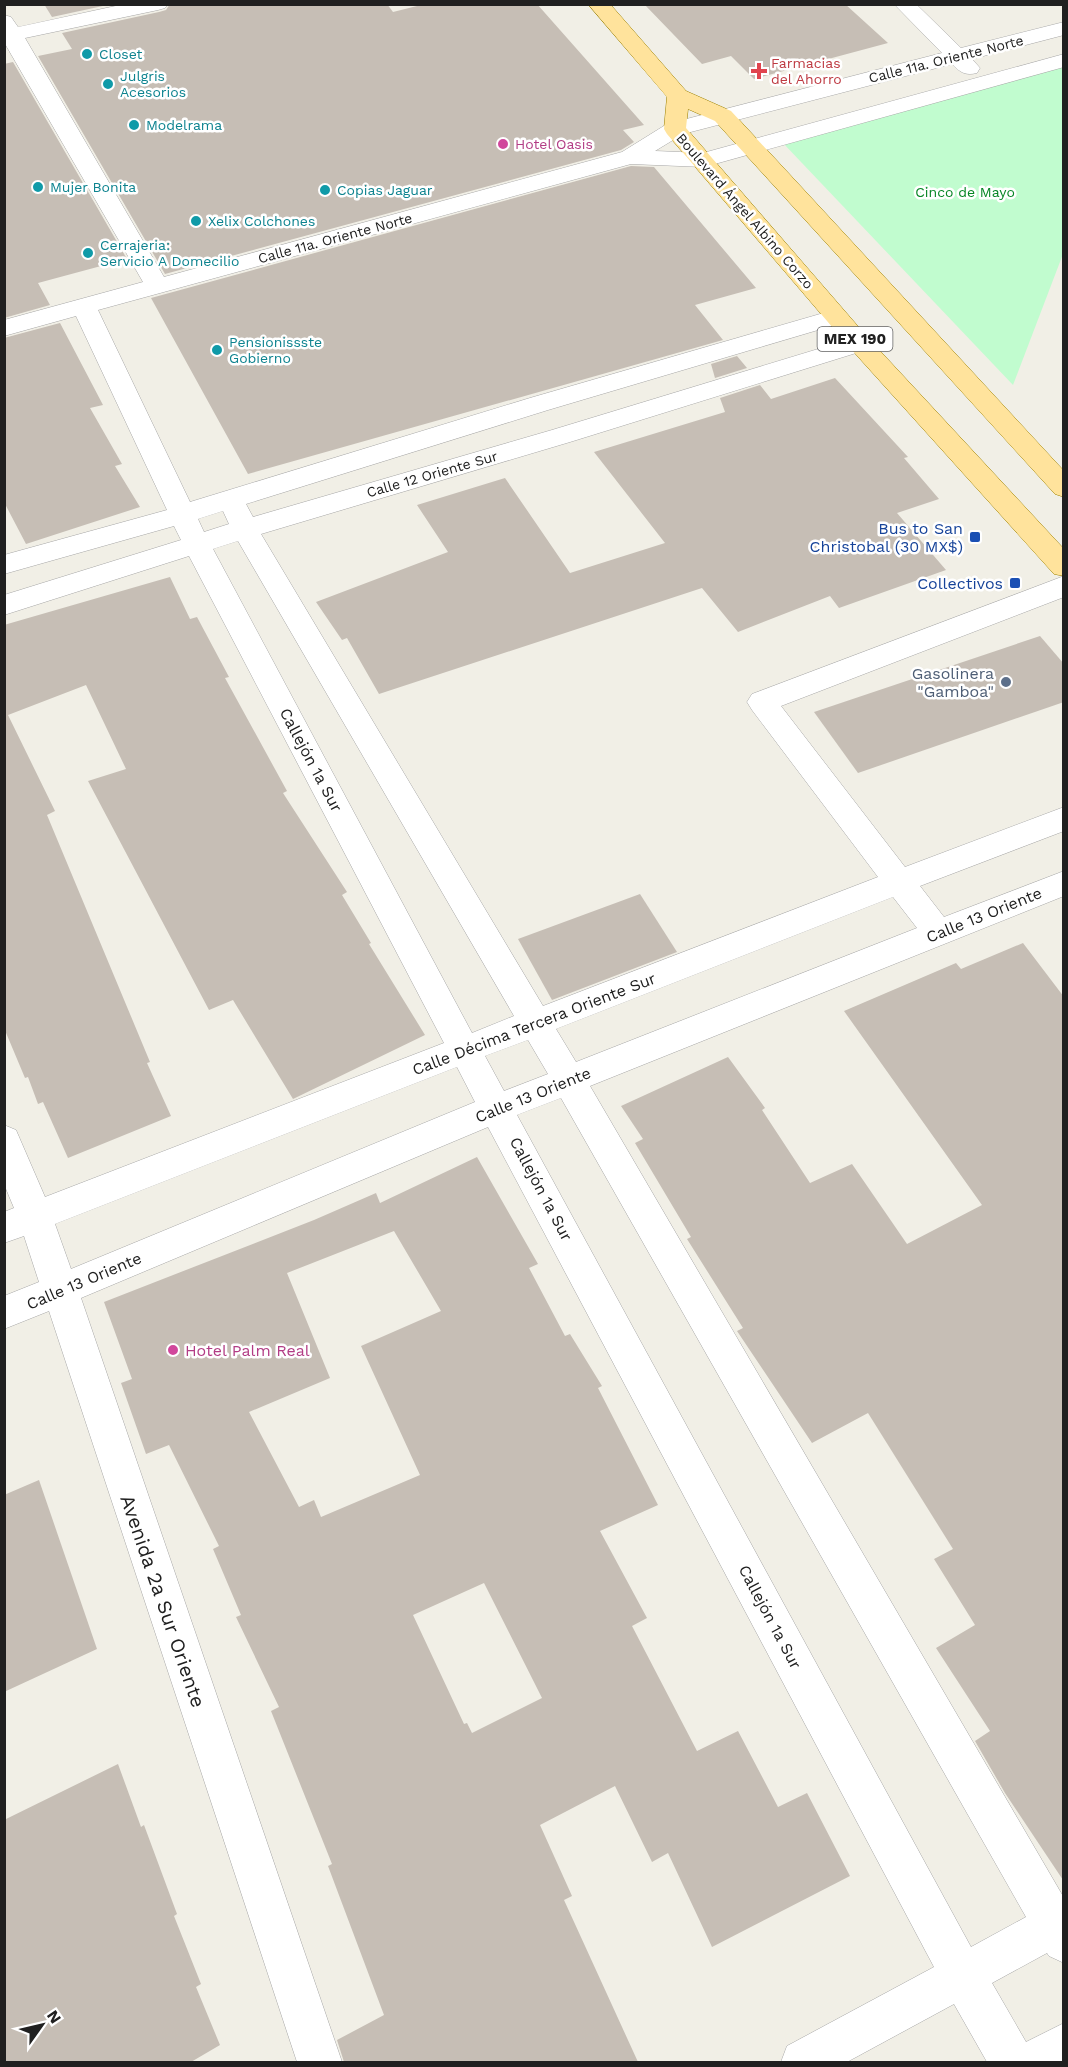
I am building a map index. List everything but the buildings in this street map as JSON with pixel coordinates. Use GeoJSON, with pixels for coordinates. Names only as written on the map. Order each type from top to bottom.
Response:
{"type":"FeatureCollection","features":[{"type":"Feature","properties":{"kind":"main road","name":"MEX 190"},"geometry":{"type":"LineString","coordinates":[[598,4],[678,96],[723,116],[754,148],[1064,488]]}},
{"type":"Feature","properties":{"kind":"main road","name":"Boulevard Ángel Albino Corzo"},"geometry":{"type":"LineString","coordinates":[[678,96],[675,129],[704,160],[836,317],[1064,567]]}},
{"type":"Feature","properties":{"kind":"street"},"geometry":{"type":"LineString","coordinates":[[158,4],[7,30],[159,287]]}},
{"type":"Feature","properties":{"kind":"street"},"geometry":{"type":"LineString","coordinates":[[904,4],[956,57],[985,82]]}},
{"type":"Feature","properties":{"kind":"street","name":"Calle 11a. Oriente Norte"},"geometry":{"type":"LineString","coordinates":[[4,328],[630,156],[675,129],[1064,28]]}},
{"type":"Feature","properties":{"kind":"street","name":"Calle 11a. Oriente Norte"},"geometry":{"type":"LineString","coordinates":[[630,156],[704,160],[754,148],[1064,60]]}},
{"type":"Feature","properties":{"kind":"street","name":"Callejón 1a Sur"},"geometry":{"type":"LineString","coordinates":[[84,307],[190,530],[465,1051],[498,1108],[962,1975],[1012,2062]]}},
{"type":"Feature","properties":{"kind":"street","name":"Calle 12 Oriente Sur"},"geometry":{"type":"LineString","coordinates":[[4,605],[190,530],[539,404],[836,317]]}},
{"type":"Feature","properties":{"kind":"street","name":"Calle 12 Oriente Sur"},"geometry":{"type":"LineString","coordinates":[[238,514],[561,436],[860,344]]}},
{"type":"Feature","properties":{"kind":"street"},"geometry":{"type":"LineString","coordinates":[[659,370],[681,398]]}},
{"type":"Feature","properties":{"kind":"street"},"geometry":{"type":"LineString","coordinates":[[539,404],[561,436]]}},
{"type":"Feature","properties":{"kind":"street"},"geometry":{"type":"LineString","coordinates":[[238,514],[1060,1928],[962,1975],[803,2062]]}},
{"type":"Feature","properties":{"kind":"street","name":"Calle 12 Oriente Sur"},"geometry":{"type":"LineString","coordinates":[[4,565],[190,530]]}},
{"type":"Feature","properties":{"kind":"street"},"geometry":{"type":"LineString","coordinates":[[939,934],[762,702],[1064,586]]}},
{"type":"Feature","properties":{"kind":"street","name":"Calle Décima Tercera Oriente Sur"},"geometry":{"type":"LineString","coordinates":[[20,1222],[1064,818]]}},
{"type":"Feature","properties":{"kind":"street","name":"Calle 13 Oriente"},"geometry":{"type":"LineString","coordinates":[[4,1313],[498,1108],[1064,883]]}},
{"type":"Feature","properties":{"kind":"street","name":"Avenida 2a Sur Oriente"},"geometry":{"type":"LineString","coordinates":[[4,1140],[20,1222],[58,1291],[319,2062]]}},
{"type":"Feature","properties":{"kind":"street"},"geometry":{"type":"LineString","coordinates":[[1034,2062],[1064,2045]]}},
{"type":"Feature","properties":{"kind":"green space","name":"Cinco de Mayo"},"geometry":{"type":"Polygon","coordinates":[[[1063,63],[1063,254],[1013,385],[782,142],[1063,63]]]}},
{"type":"Feature","properties":{"kind":"place","name":"Closet"},"geometry":{"type":"Point","coordinates":[87,54]}},
{"type":"Feature","properties":{"kind":"place","name":"Farmacias del Ahorro"},"geometry":{"type":"Point","coordinates":[759,71]}},
{"type":"Feature","properties":{"kind":"place","name":"Julgris Acesorios"},"geometry":{"type":"Point","coordinates":[108,84]}},
{"type":"Feature","properties":{"kind":"place","name":"Modelrama"},"geometry":{"type":"Point","coordinates":[134,125]}},
{"type":"Feature","properties":{"kind":"place","name":"Hotel Oasis"},"geometry":{"type":"Point","coordinates":[503,144]}},
{"type":"Feature","properties":{"kind":"place","name":"Mujer Bonita"},"geometry":{"type":"Point","coordinates":[38,187]}},
{"type":"Feature","properties":{"kind":"place","name":"Copias Jaguar"},"geometry":{"type":"Point","coordinates":[325,190]}},
{"type":"Feature","properties":{"kind":"place","name":"Xelix Colchones"},"geometry":{"type":"Point","coordinates":[196,221]}},
{"type":"Feature","properties":{"kind":"place","name":"Cerrajeria: Servicio A Domecilio"},"geometry":{"type":"Point","coordinates":[88,253]}},
{"type":"Feature","properties":{"kind":"place","name":"Pensionissste Gobierno"},"geometry":{"type":"Point","coordinates":[217,350]}},
{"type":"Feature","properties":{"kind":"place","name":"Bus to San Christobal (30 MX$)"},"geometry":{"type":"Point","coordinates":[975,537]}},
{"type":"Feature","properties":{"kind":"place","name":"Collectivos"},"geometry":{"type":"Point","coordinates":[1015,583]}},
{"type":"Feature","properties":{"kind":"place","name":"Gasolinera \"Gamboa\""},"geometry":{"type":"Point","coordinates":[1006,682]}},
{"type":"Feature","properties":{"kind":"place","name":"Hotel Palm Real"},"geometry":{"type":"Point","coordinates":[173,1350]}}]}
